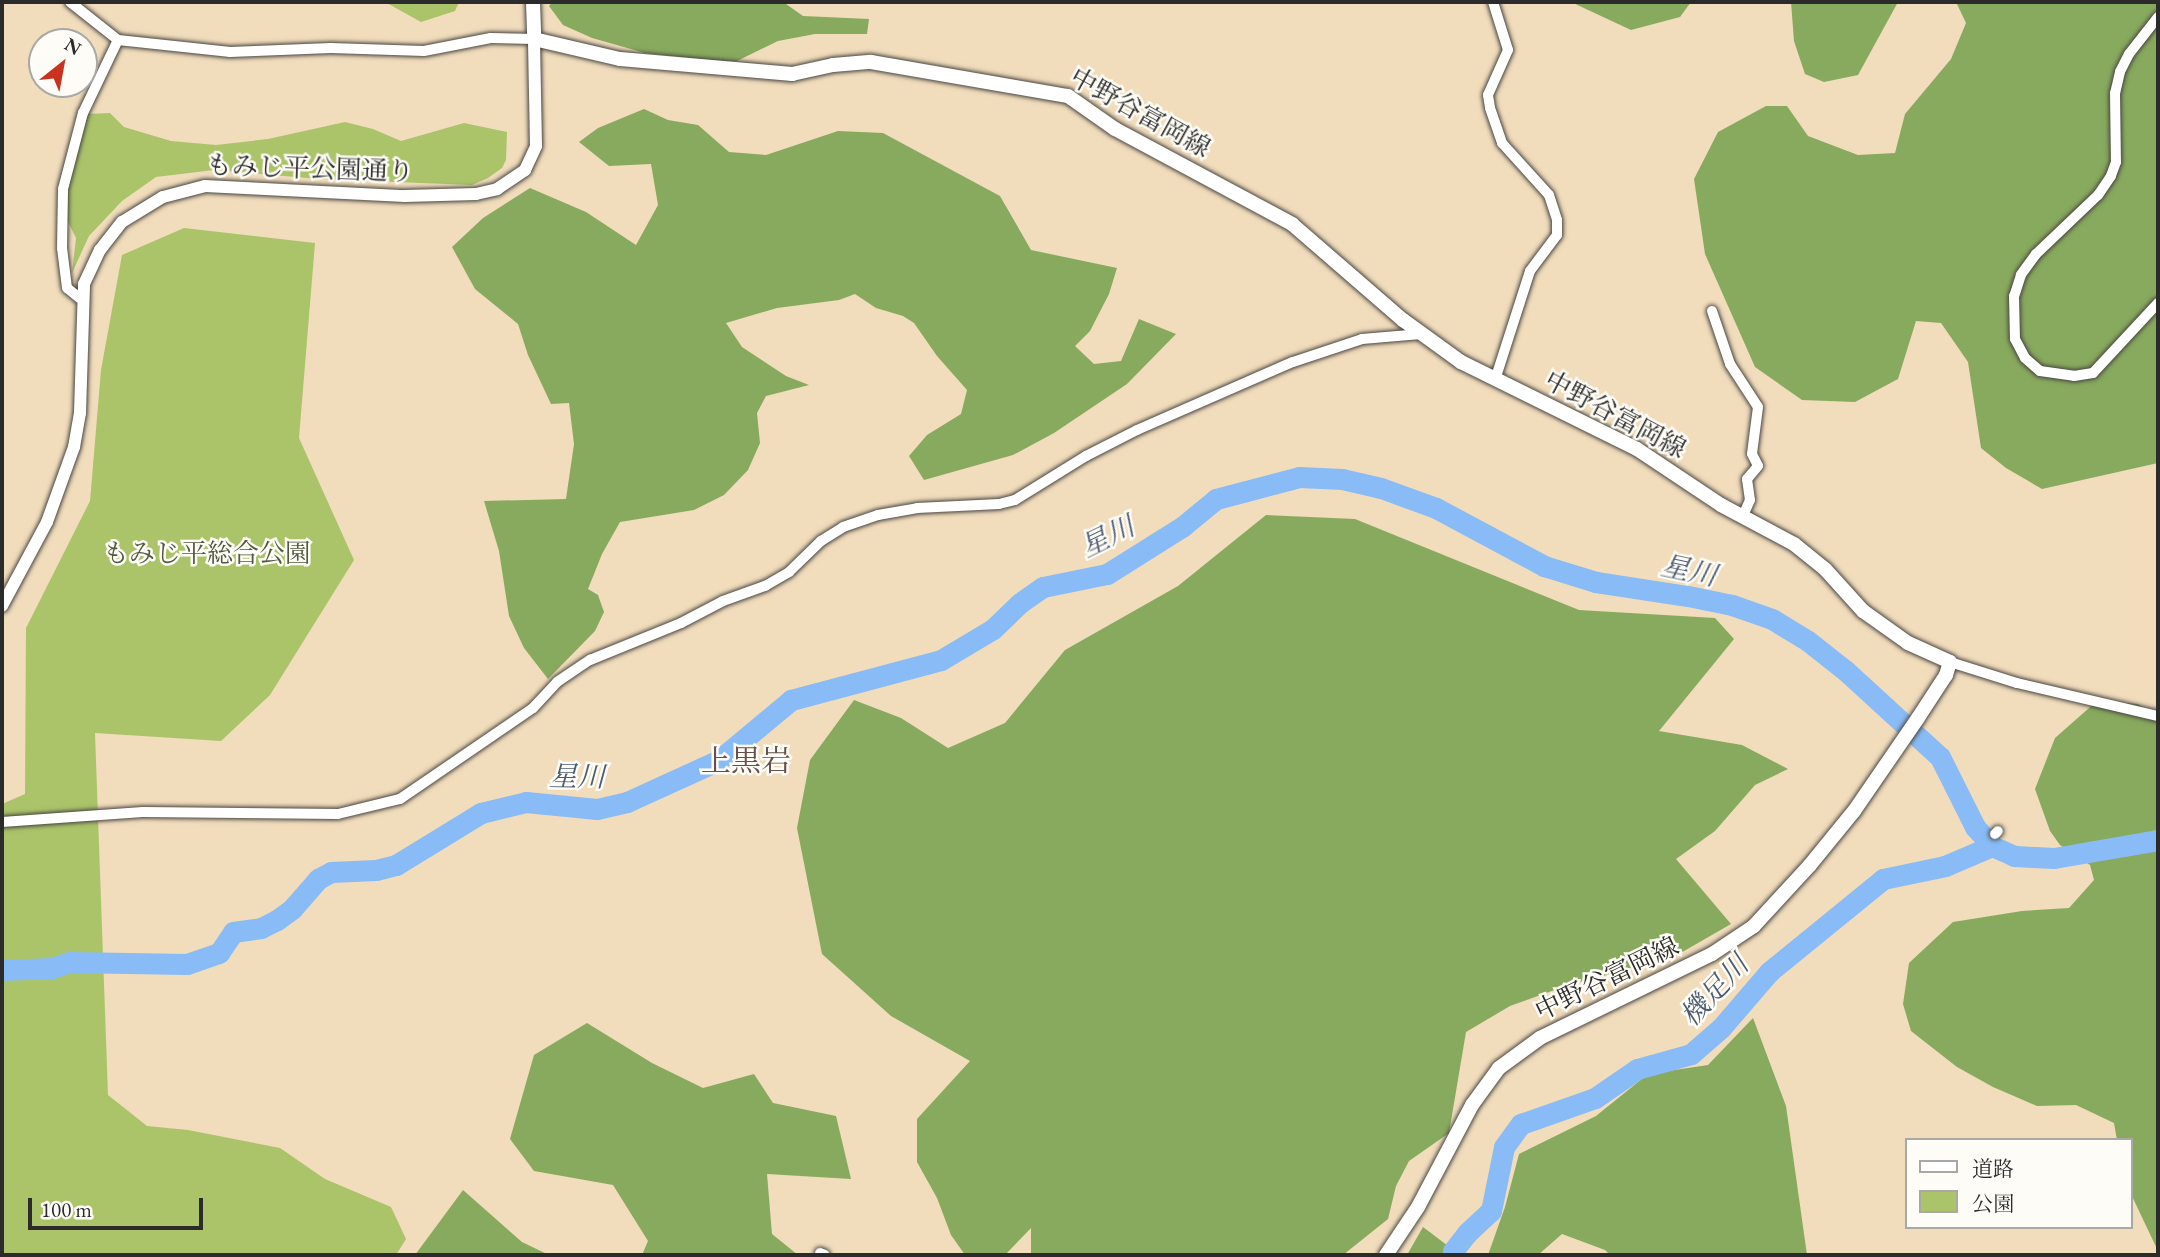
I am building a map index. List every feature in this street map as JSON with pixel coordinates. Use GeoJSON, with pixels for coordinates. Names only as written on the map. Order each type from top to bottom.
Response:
{"type":"FeatureCollection","features":[{"type":"Feature","properties":{"kind":"main road"},"geometry":{"type":"LineString","coordinates":[[533,2],[534,39]]}},
{"type":"Feature","properties":{"kind":"main road","name":"中野谷富岡線"},"geometry":{"type":"LineString","coordinates":[[534,39],[654,64],[792,74],[833,65],[870,62],[1068,96],[1115,129],[1292,223],[1420,334],[1495,380],[1637,449],[1742,518],[1810,555],[1875,620],[1908,643],[1950,662],[1919,718],[1854,811],[1810,865],[1754,926],[1712,954],[1540,1038],[1499,1068],[1472,1105],[1418,1207],[1385,1255]]}},
{"type":"Feature","properties":{"kind":"street"},"geometry":{"type":"LineString","coordinates":[[71,2],[118,40],[230,52],[331,48],[424,51],[491,38],[534,39]]}},
{"type":"Feature","properties":{"kind":"street"},"geometry":{"type":"LineString","coordinates":[[1493,2],[1508,50],[1488,95],[1490,108],[1502,143],[1549,195],[1557,220],[1557,235],[1530,271],[1495,380]]}},
{"type":"Feature","properties":{"kind":"street"},"geometry":{"type":"LineString","coordinates":[[2158,17],[2129,54],[2120,72],[2115,93],[2116,163],[2111,176],[2098,195],[2036,254],[2021,275],[2014,296],[2015,339],[2025,358],[2040,371],[2074,376],[2093,373],[2158,303]]}},
{"type":"Feature","properties":{"kind":"street","name":"もみじ平公園通り"},"geometry":{"type":"LineString","coordinates":[[2,606],[47,522],[74,447],[80,413],[82,300],[93,262],[122,222],[133,212],[185,189],[205,186],[447,196],[497,189],[516,178],[531,160],[538,135],[534,39]]}},
{"type":"Feature","properties":{"kind":"street"},"geometry":{"type":"LineString","coordinates":[[82,300],[67,288],[62,248],[63,189],[83,113],[118,40]]}},
{"type":"Feature","properties":{"kind":"street"},"geometry":{"type":"LineString","coordinates":[[1712,311],[1730,364],[1758,407],[1752,454],[1758,466],[1747,479],[1750,500],[1742,518]]}},
{"type":"Feature","properties":{"kind":"street"},"geometry":{"type":"LineString","coordinates":[[2,822],[156,812],[338,814],[400,799],[533,708],[557,682],[590,660],[681,623],[723,601],[765,586],[789,572],[821,541],[843,527],[878,515],[917,508],[999,504],[1015,500],[1086,456],[1137,430],[1293,362],[1362,339],[1420,334]]}},
{"type":"Feature","properties":{"kind":"street"},"geometry":{"type":"LineString","coordinates":[[1950,662],[2017,683],[2158,716]]}},
{"type":"Feature","properties":{"kind":"green space"},"geometry":{"type":"Polygon","coordinates":[[[385,2],[459,2],[455,11],[421,22],[385,2]]]}},
{"type":"Feature","properties":{"kind":"green space"},"geometry":{"type":"Polygon","coordinates":[[[552,2],[769,2],[786,4],[803,16],[869,19],[867,34],[815,34],[778,41],[737,61],[726,62],[645,53],[592,38],[563,25],[549,6],[552,2]]]}},
{"type":"Feature","properties":{"kind":"green space"},"geometry":{"type":"Polygon","coordinates":[[[1571,2],[1691,2],[1680,17],[1631,30],[1571,2]]]}},
{"type":"Feature","properties":{"kind":"green space"},"geometry":{"type":"Polygon","coordinates":[[[1791,2],[1898,2],[1858,75],[1824,82],[1805,74],[1794,41],[1791,2]]]}},
{"type":"Feature","properties":{"kind":"green space"},"geometry":{"type":"Polygon","coordinates":[[[1956,2],[2158,2],[2158,463],[2042,489],[2006,468],[1981,448],[1968,362],[1941,323],[1916,321],[1898,379],[1855,402],[1802,400],[1755,367],[1705,254],[1694,179],[1718,132],[1766,106],[1787,106],[1808,136],[1858,155],[1895,153],[1905,114],[1951,59],[1966,23],[1956,2]]]}},
{"type":"Feature","properties":{"kind":"green space"},"geometry":{"type":"Polygon","coordinates":[[[644,109],[668,120],[698,125],[729,152],[766,155],[838,131],[883,133],[1000,196],[1031,250],[1117,268],[1109,294],[1090,331],[1075,346],[1094,364],[1121,361],[1139,319],[1176,334],[1127,384],[1054,433],[1013,455],[924,480],[909,456],[927,435],[961,414],[967,390],[937,356],[914,323],[903,316],[876,308],[855,294],[839,300],[777,308],[726,323],[742,347],[786,376],[809,385],[766,396],[757,413],[760,443],[748,470],[724,495],[694,510],[620,522],[602,554],[588,589],[598,595],[604,612],[595,631],[548,679],[524,648],[509,616],[499,551],[484,501],[566,499],[574,444],[569,403],[551,404],[528,355],[518,324],[475,289],[452,247],[483,218],[530,188],[586,212],[636,245],[658,205],[651,164],[609,166],[579,142],[598,128],[644,109]]]}},
{"type":"Feature","properties":{"kind":"green space"},"geometry":{"type":"Polygon","coordinates":[[[110,113],[124,127],[171,141],[216,145],[268,139],[345,122],[373,129],[401,141],[464,123],[507,132],[506,160],[502,168],[472,185],[320,179],[214,170],[156,177],[122,201],[89,236],[72,273],[76,238],[67,220],[67,190],[86,114],[110,113]]]}},
{"type":"Feature","properties":{"kind":"green space","name":"もみじ平総合公園"},"geometry":{"type":"Polygon","coordinates":[[[184,228],[315,243],[299,438],[354,560],[270,695],[221,741],[95,733],[108,1095],[147,1126],[188,1130],[280,1148],[325,1179],[391,1207],[406,1239],[396,1255],[2,1255],[2,804],[25,794],[26,628],[90,501],[101,370],[122,255],[184,228]]]}},
{"type":"Feature","properties":{"kind":"green space"},"geometry":{"type":"Polygon","coordinates":[[[1266,515],[1355,519],[1579,610],[1715,618],[1734,639],[1659,731],[1742,745],[1788,769],[1755,785],[1715,831],[1676,859],[1731,924],[1672,958],[1568,985],[1510,1006],[1466,1032],[1449,1133],[1409,1161],[1396,1186],[1388,1219],[1343,1255],[1031,1255],[1031,1228],[1005,1255],[965,1255],[951,1235],[937,1198],[917,1162],[917,1119],[970,1061],[891,1016],[822,954],[797,828],[810,760],[854,700],[901,718],[948,748],[1005,723],[1065,650],[1178,586],[1266,515]]]}},
{"type":"Feature","properties":{"kind":"green space"},"geometry":{"type":"Polygon","coordinates":[[[2097,701],[2138,704],[2158,717],[2158,1251],[2132,1196],[2132,1138],[2117,1138],[2114,1123],[2076,1105],[2037,1106],[1993,1087],[1957,1067],[1911,1031],[1903,1004],[1909,963],[1953,922],[2022,911],[2069,908],[2094,880],[2090,865],[2060,845],[2050,831],[2035,789],[2055,738],[2097,701]]]}},
{"type":"Feature","properties":{"kind":"green space"},"geometry":{"type":"Polygon","coordinates":[[[1753,1018],[1786,1106],[1807,1255],[1610,1255],[1605,1250],[1562,1234],[1538,1255],[1488,1255],[1505,1207],[1519,1154],[1596,1116],[1648,1074],[1708,1065],[1753,1018]]]}},
{"type":"Feature","properties":{"kind":"green space"},"geometry":{"type":"Polygon","coordinates":[[[587,1023],[652,1063],[703,1088],[754,1074],[773,1103],[836,1116],[851,1179],[767,1174],[772,1234],[798,1255],[642,1255],[648,1241],[613,1185],[534,1171],[510,1139],[534,1055],[587,1023]]]}},
{"type":"Feature","properties":{"kind":"green space"},"geometry":{"type":"Polygon","coordinates":[[[463,1190],[522,1242],[549,1255],[415,1255],[463,1190]]]}},
{"type":"Feature","properties":{"kind":"green space"},"geometry":{"type":"Polygon","coordinates":[[[1423,1227],[1460,1255],[1407,1255],[1423,1227]]]}},
{"type":"Feature","properties":{"kind":"waterway","name":"星川"},"geometry":{"type":"LineString","coordinates":[[2,970],[52,968],[69,962],[187,964],[219,953],[233,932],[261,928],[277,920],[292,909],[318,879],[331,872],[376,870],[396,865],[481,813],[526,802],[597,809],[627,802],[719,760],[791,700],[941,660],[993,629],[1020,603],[1043,587],[1107,574],[1182,527],[1216,499],[1299,477],[1342,479],[1381,488],[1436,508],[1544,566],[1596,582],[1732,605],[1772,619],[1808,641],[1846,671],[1940,757],[1975,827],[1992,846],[2014,856],[2054,858],[2158,840]]}},
{"type":"Feature","properties":{"kind":"waterway","name":"機足川"},"geometry":{"type":"LineString","coordinates":[[1453,1251],[1467,1233],[1491,1211],[1504,1147],[1521,1124],[1595,1098],[1637,1069],[1691,1054],[1721,1028],[1769,972],[1883,879],[1945,866],[1992,846]]}},
{"type":"Feature","properties":{"kind":"district","name":"上黒岩"},"geometry":{"type":"Point","coordinates":[746,761]}}]}
